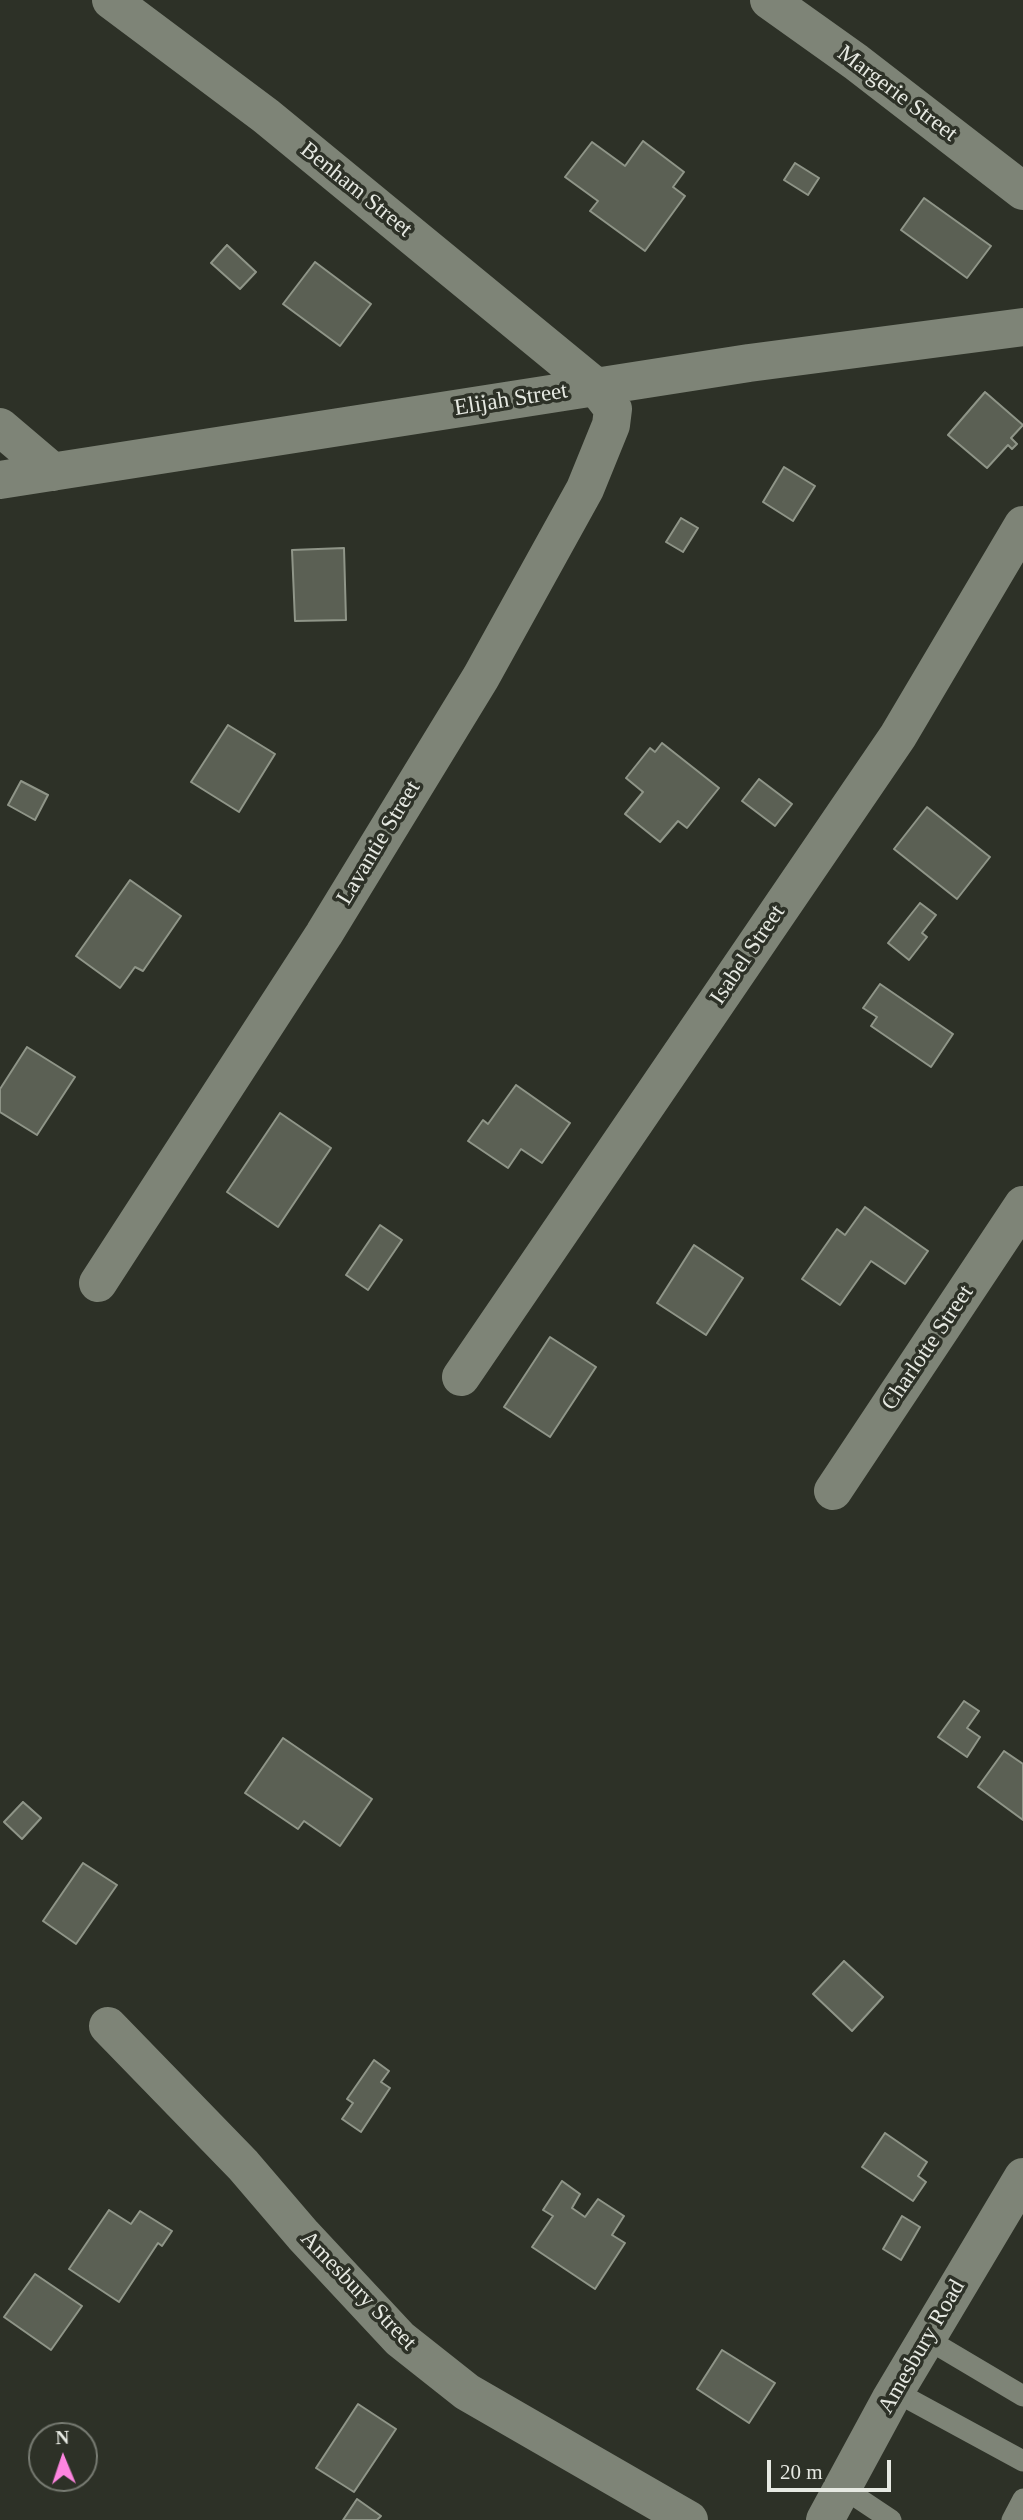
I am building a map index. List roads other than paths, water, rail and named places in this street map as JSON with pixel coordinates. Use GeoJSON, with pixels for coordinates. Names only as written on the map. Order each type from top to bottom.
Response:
{"type":"FeatureCollection","features":[{"type":"Feature","properties":{"kind":"street","name":"Benham Street"},"geometry":{"type":"LineString","coordinates":[[111,0],[266,116],[596,387]]}},
{"type":"Feature","properties":{"kind":"street","name":"Margerie Street"},"geometry":{"type":"LineString","coordinates":[[769,0],[856,62],[1023,191]]}},
{"type":"Feature","properties":{"kind":"street","name":"Elijah Street"},"geometry":{"type":"LineString","coordinates":[[0,480],[596,387],[1023,327]]}},
{"type":"Feature","properties":{"kind":"street","name":"Lavantie Street"},"geometry":{"type":"LineString","coordinates":[[98,1283],[324,934],[481,677],[585,489],[611,425],[613,409],[596,387]]}},
{"type":"Feature","properties":{"kind":"street"},"geometry":{"type":"LineString","coordinates":[[0,427],[53,472]]}},
{"type":"Feature","properties":{"kind":"street","name":"Isabel Street"},"geometry":{"type":"LineString","coordinates":[[461,1377],[898,736],[1023,525]]}},
{"type":"Feature","properties":{"kind":"street","name":"Charlotte Street"},"geometry":{"type":"LineString","coordinates":[[833,1491],[1023,1205]]}},
{"type":"Feature","properties":{"kind":"street","name":"Amesbury Street"},"geometry":{"type":"LineString","coordinates":[[108,2026],[243,2165],[303,2235],[400,2339],[467,2392],[690,2520]]}},
{"type":"Feature","properties":{"kind":"street","name":"Amesbury Road"},"geometry":{"type":"LineString","coordinates":[[834,2504],[896,2392],[1023,2177]]}},
{"type":"Feature","properties":{"kind":"lane"},"geometry":{"type":"LineString","coordinates":[[927,2339],[1023,2396]]}},
{"type":"Feature","properties":{"kind":"lane"},"geometry":{"type":"LineString","coordinates":[[896,2392],[1023,2462]]}},
{"type":"Feature","properties":{"kind":"lane"},"geometry":{"type":"LineString","coordinates":[[1012,2520],[1023,2499]]}},
{"type":"Feature","properties":{"kind":"lane"},"geometry":{"type":"LineString","coordinates":[[834,2504],[891,2520]]}}]}
